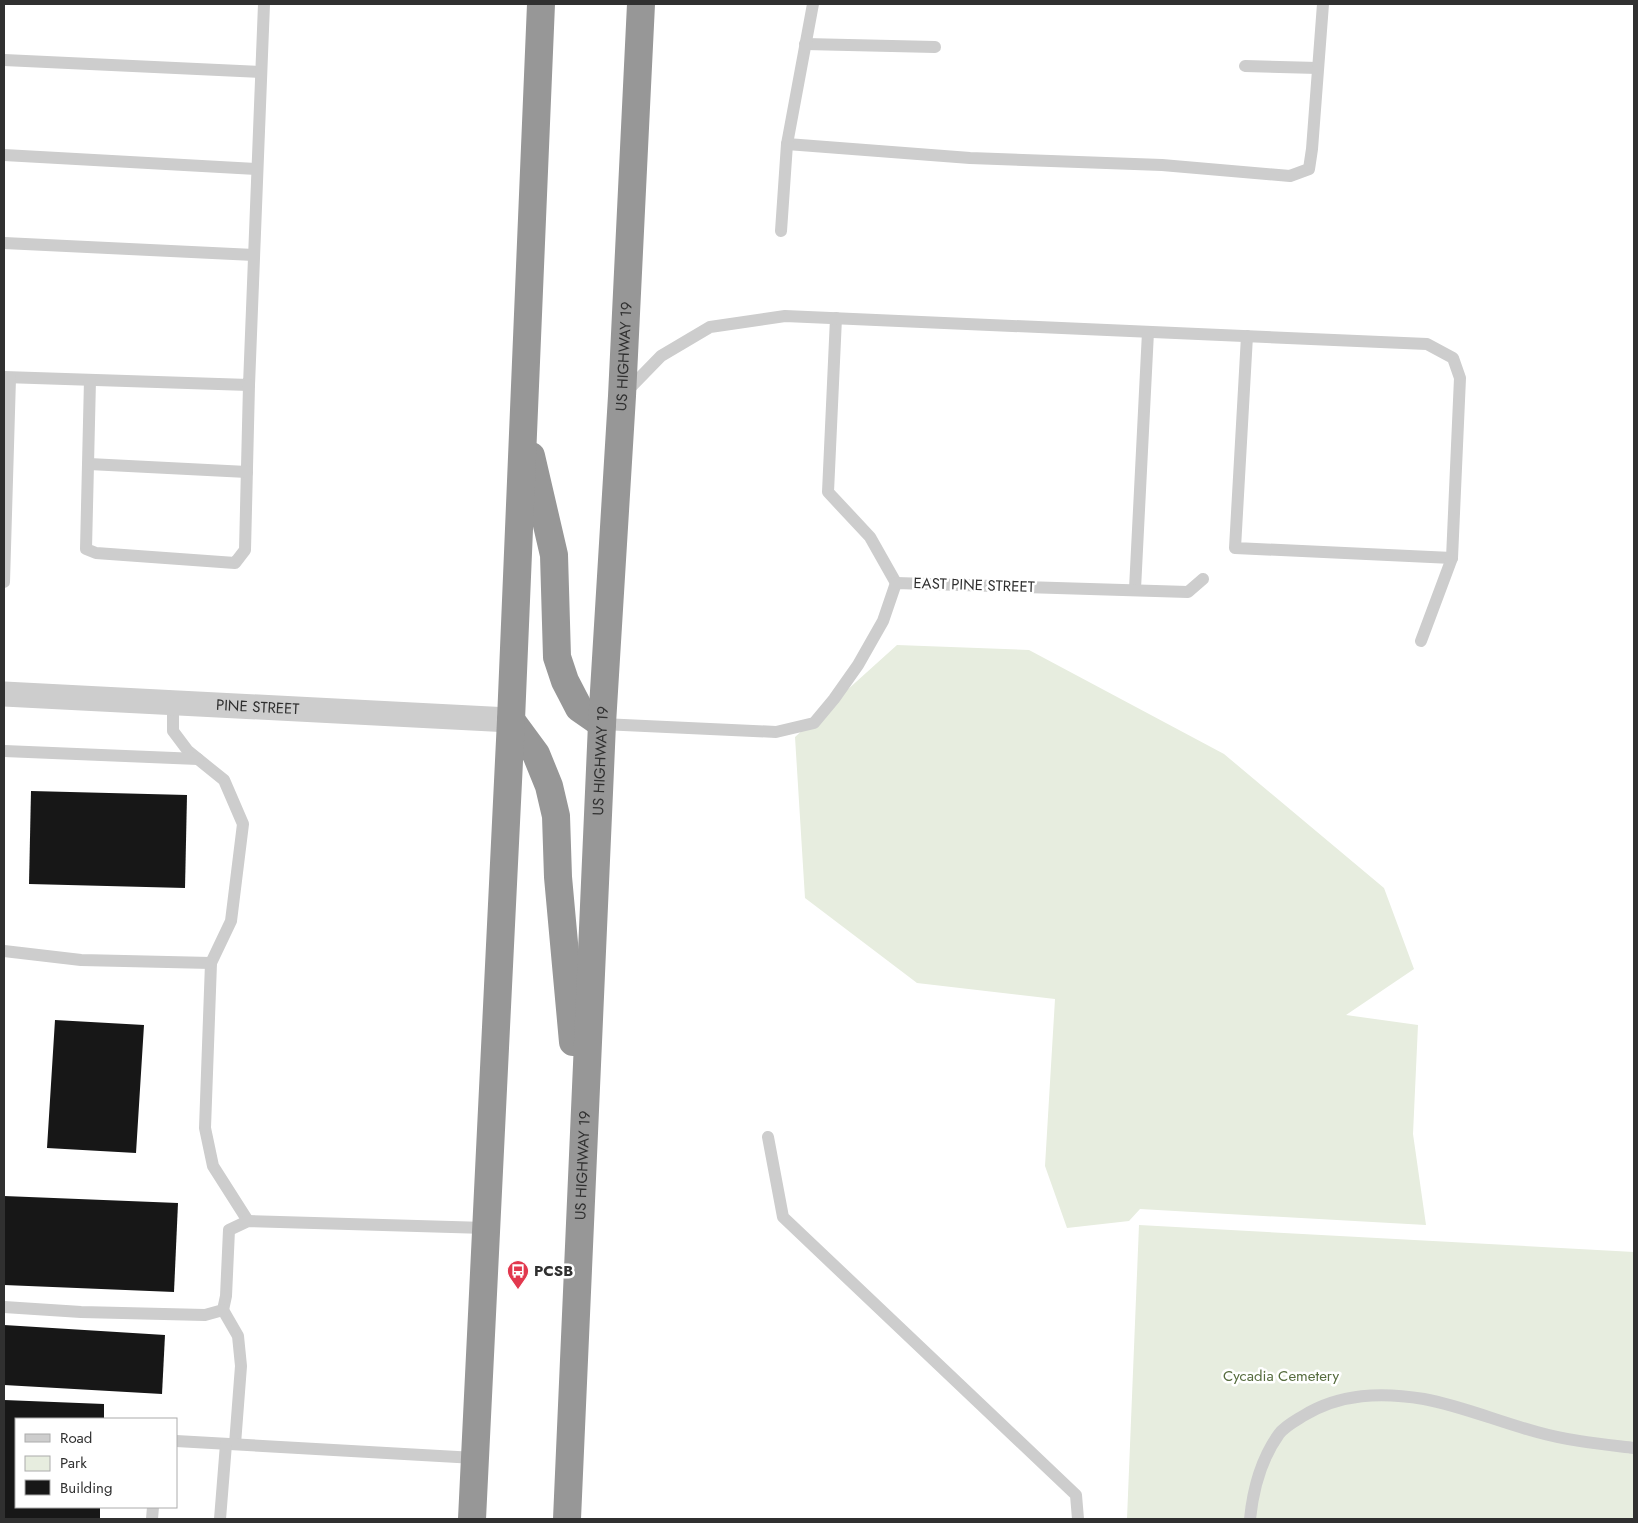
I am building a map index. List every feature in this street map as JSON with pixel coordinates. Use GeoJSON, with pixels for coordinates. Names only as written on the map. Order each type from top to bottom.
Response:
{"type":"FeatureCollection","features":[{"type":"Feature","properties":{"kind":"highway"},"geometry":{"type":"LineString","coordinates":[[472,1519],[511,720],[541,4]]}},
{"type":"Feature","properties":{"kind":"highway","name":"US HIGHWAY 19"},"geometry":{"type":"LineString","coordinates":[[567,1519],[602,724],[622,396],[641,4]]}},
{"type":"Feature","properties":{"kind":"highway"},"geometry":{"type":"LineString","coordinates":[[523,421],[554,555],[558,657],[565,681],[580,708],[602,724]]}},
{"type":"Feature","properties":{"kind":"highway"},"geometry":{"type":"LineString","coordinates":[[511,720],[536,754],[549,786],[556,816],[558,877],[583,1146]]}},
{"type":"Feature","properties":{"kind":"street","name":"PINE STREET"},"geometry":{"type":"LineString","coordinates":[[4,694],[511,720]]}},
{"type":"Feature","properties":{"kind":"lane"},"geometry":{"type":"LineString","coordinates":[[90,380],[86,549],[96,553],[235,563],[245,550],[249,385],[264,4]]}},
{"type":"Feature","properties":{"kind":"lane"},"geometry":{"type":"LineString","coordinates":[[781,231],[787,144],[813,4]]}},
{"type":"Feature","properties":{"kind":"lane"},"geometry":{"type":"LineString","coordinates":[[787,144],[970,158],[1162,165],[1290,176],[1309,169],[1323,4]]}},
{"type":"Feature","properties":{"kind":"lane"},"geometry":{"type":"LineString","coordinates":[[805,44],[936,47]]}},
{"type":"Feature","properties":{"kind":"lane"},"geometry":{"type":"LineString","coordinates":[[4,60],[261,72]]}},
{"type":"Feature","properties":{"kind":"lane"},"geometry":{"type":"LineString","coordinates":[[1245,66],[1318,68]]}},
{"type":"Feature","properties":{"kind":"lane"},"geometry":{"type":"LineString","coordinates":[[4,155],[257,169]]}},
{"type":"Feature","properties":{"kind":"lane"},"geometry":{"type":"LineString","coordinates":[[4,243],[254,255]]}},
{"type":"Feature","properties":{"kind":"lane"},"geometry":{"type":"LineString","coordinates":[[622,396],[661,356],[710,327],[785,316],[1427,344],[1453,358],[1460,378],[1452,558],[1421,640]]}},
{"type":"Feature","properties":{"kind":"lane"},"geometry":{"type":"LineString","coordinates":[[836,318],[828,492],[870,537],[896,583]]}},
{"type":"Feature","properties":{"kind":"lane"},"geometry":{"type":"LineString","coordinates":[[1135,589],[1148,332]]}},
{"type":"Feature","properties":{"kind":"lane"},"geometry":{"type":"LineString","coordinates":[[1247,336],[1232,551],[1452,558]]}},
{"type":"Feature","properties":{"kind":"lane"},"geometry":{"type":"LineString","coordinates":[[4,582],[7,378],[249,385]]}},
{"type":"Feature","properties":{"kind":"lane"},"geometry":{"type":"LineString","coordinates":[[88,464],[247,472]]}},
{"type":"Feature","properties":{"kind":"lane","name":"EAST PINE STREET"},"geometry":{"type":"LineString","coordinates":[[602,724],[776,732],[814,723],[858,665],[883,621],[896,583],[1188,592],[1202,579]]}},
{"type":"Feature","properties":{"kind":"lane"},"geometry":{"type":"LineString","coordinates":[[173,703],[173,731],[188,751],[224,780],[243,824],[231,921],[211,963],[205,1128],[213,1166],[248,1221]]}},
{"type":"Feature","properties":{"kind":"lane"},"geometry":{"type":"LineString","coordinates":[[4,752],[198,759]]}},
{"type":"Feature","properties":{"kind":"lane"},"geometry":{"type":"LineString","coordinates":[[4,951],[81,960],[211,963]]}},
{"type":"Feature","properties":{"kind":"lane"},"geometry":{"type":"LineString","coordinates":[[768,1137],[783,1217],[1076,1495],[1078,1519]]}},
{"type":"Feature","properties":{"kind":"lane"},"geometry":{"type":"LineString","coordinates":[[220,1519],[241,1366],[238,1336],[223,1310],[226,1296],[229,1230],[248,1221],[486,1228]]}},
{"type":"Feature","properties":{"kind":"lane"},"geometry":{"type":"LineString","coordinates":[[4,1307],[81,1312],[205,1315],[223,1310]]}},
{"type":"Feature","properties":{"kind":"lane"},"geometry":{"type":"LineString","coordinates":[[1250,1519],[1259,1473],[1264,1459],[1280,1433],[1294,1421],[1326,1404],[1358,1396],[1375,1394],[1395,1395],[1426,1400],[1552,1436],[1596,1444],[1634,1448]]}},
{"type":"Feature","properties":{"kind":"lane"},"geometry":{"type":"LineString","coordinates":[[178,1441],[475,1458]]}},
{"type":"Feature","properties":{"kind":"green space"},"geometry":{"type":"Polygon","coordinates":[[[897,645],[1029,650],[1224,754],[1384,888],[1414,969],[1346,1015],[1418,1025],[1413,1134],[1426,1225],[1140,1209],[1129,1221],[1067,1228],[1045,1166],[1055,999],[917,983],[805,898],[795,737],[897,645]]]}},
{"type":"Feature","properties":{"kind":"green space","name":"Cycadia Cemetery"},"geometry":{"type":"Polygon","coordinates":[[[1139,1225],[1634,1252],[1634,1519],[1127,1519],[1139,1225]]]}},
{"type":"Feature","properties":{"kind":"building"},"geometry":{"type":"Polygon","coordinates":[[[31,791],[187,795],[185,888],[29,884],[31,791]]]}},
{"type":"Feature","properties":{"kind":"building"},"geometry":{"type":"Polygon","coordinates":[[[55,1020],[144,1025],[136,1153],[47,1148],[55,1020]]]}},
{"type":"Feature","properties":{"kind":"building"},"geometry":{"type":"Polygon","coordinates":[[[4,1196],[178,1203],[174,1292],[4,1285],[4,1196]]]}},
{"type":"Feature","properties":{"kind":"building"},"geometry":{"type":"Polygon","coordinates":[[[4,1325],[165,1335],[162,1394],[4,1385],[4,1325]]]}},
{"type":"Feature","properties":{"kind":"building"},"geometry":{"type":"Polygon","coordinates":[[[4,1400],[104,1404],[104,1418],[15,1418],[15,1508],[100,1508],[100,1519],[4,1519],[4,1400]]]}},
{"type":"Feature","properties":{"kind":"place","name":"PCSB"},"geometry":{"type":"Point","coordinates":[518,1290]}}]}
